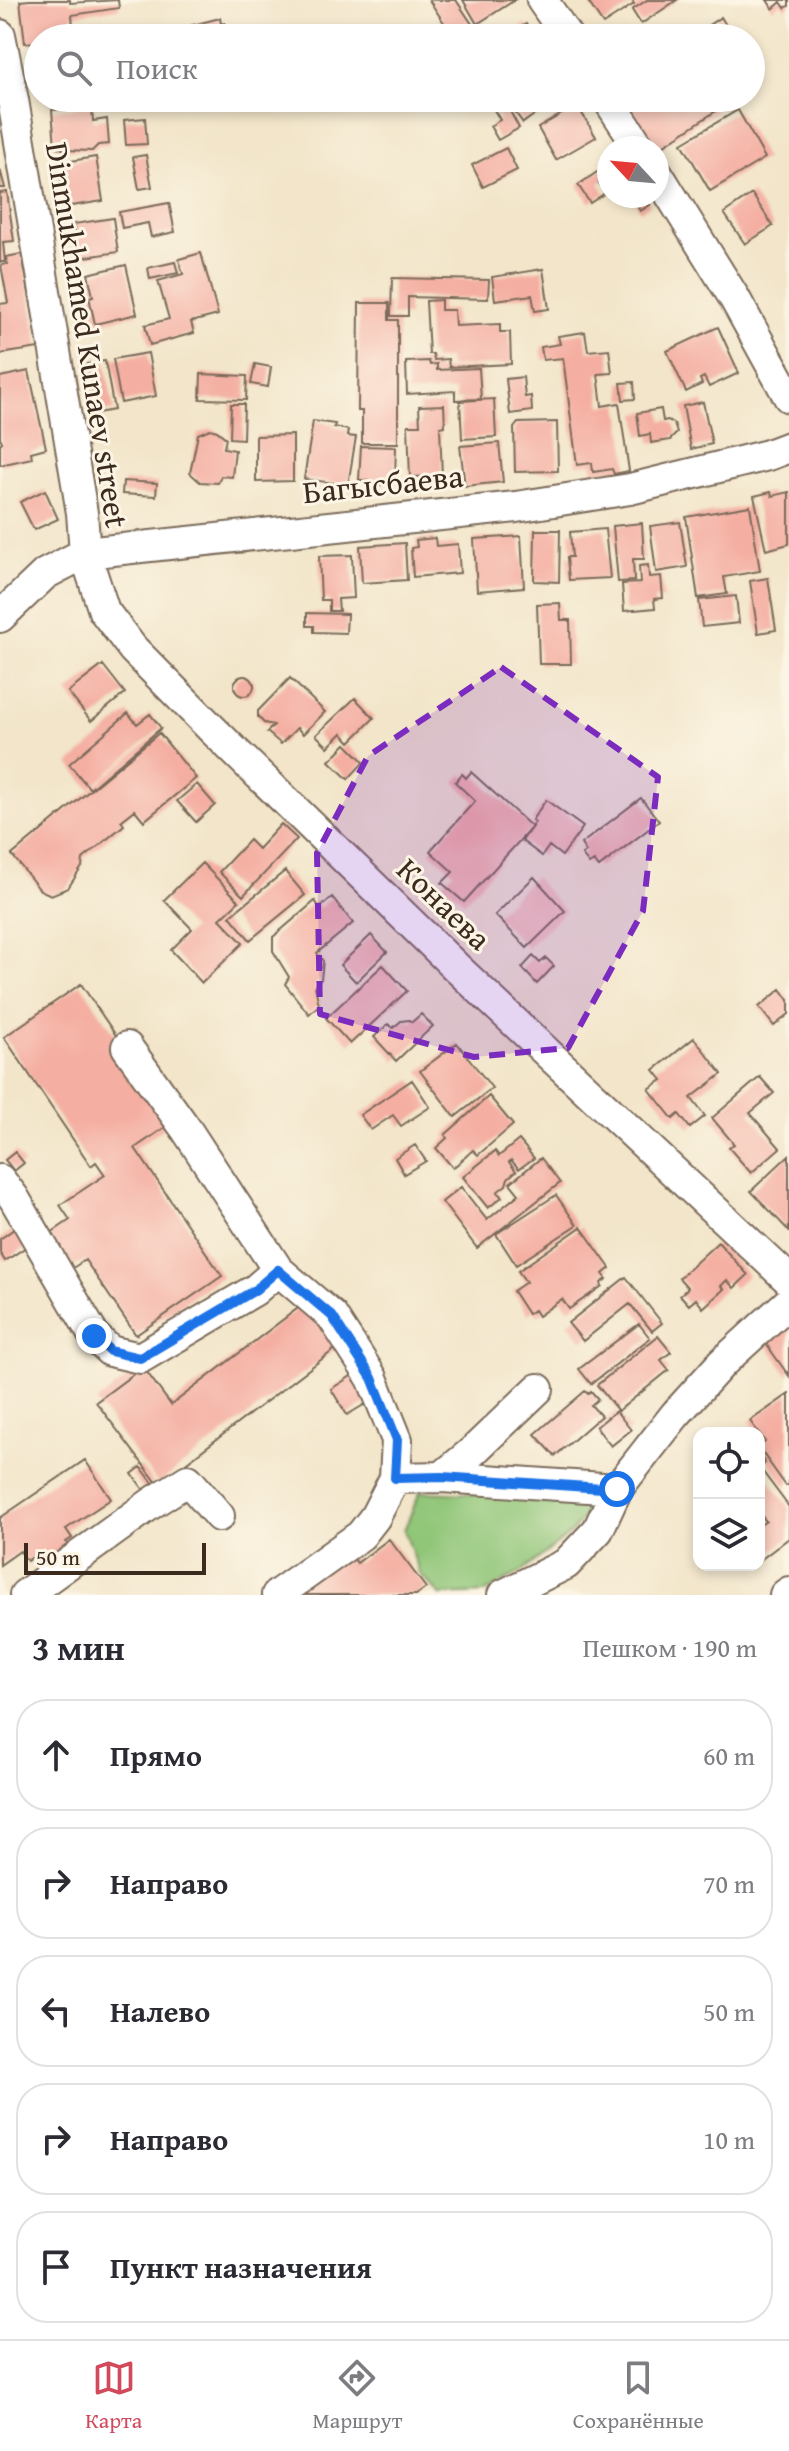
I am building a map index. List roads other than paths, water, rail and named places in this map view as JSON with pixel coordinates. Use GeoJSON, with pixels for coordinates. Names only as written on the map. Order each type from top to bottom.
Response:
{"type":"FeatureCollection","features":[{"type":"Feature","properties":{"kind":"street"},"geometry":{"type":"LineString","coordinates":[[542,0],[558,24]]}},
{"type":"Feature","properties":{"kind":"street","name":"Dinmukhamed Kunaev street"},"geometry":{"type":"LineString","coordinates":[[0,35],[74,467],[85,553]]}},
{"type":"Feature","properties":{"kind":"street"},"geometry":{"type":"LineString","coordinates":[[616,112],[632,136]]}},
{"type":"Feature","properties":{"kind":"street"},"geometry":{"type":"LineString","coordinates":[[669,192],[735,299],[789,397]]}},
{"type":"Feature","properties":{"kind":"street","name":"Багысбаева"},"geometry":{"type":"LineString","coordinates":[[0,617],[45,574],[85,553],[516,507],[630,489],[789,447]]}},
{"type":"Feature","properties":{"kind":"street","name":"Конаева"},"geometry":{"type":"LineString","coordinates":[[85,553],[104,611],[133,649],[457,968],[789,1280]]}},
{"type":"Feature","properties":{"kind":"street"},"geometry":{"type":"LineString","coordinates":[[127,1047],[186,1129],[278,1270],[332,1316],[372,1378],[397,1440],[395,1478],[375,1517],[361,1535],[277,1595]]}},
{"type":"Feature","properties":{"kind":"street"},"geometry":{"type":"LineString","coordinates":[[0,1180],[14,1198],[94,1336],[110,1351],[140,1358],[255,1290],[278,1270]]}},
{"type":"Feature","properties":{"kind":"street"},"geometry":{"type":"LineString","coordinates":[[503,1595],[566,1564],[598,1530],[617,1489],[675,1415],[722,1363],[789,1302]]}},
{"type":"Feature","properties":{"kind":"street"},"geometry":{"type":"LineString","coordinates":[[442,1477],[538,1389]]}},
{"type":"Feature","properties":{"kind":"street"},"geometry":{"type":"LineString","coordinates":[[395,1478],[442,1477],[617,1489]]}},
{"type":"Feature","properties":{"kind":"street"},"geometry":{"type":"LineString","coordinates":[[25,1595],[188,1480],[219,1516]]}}]}
